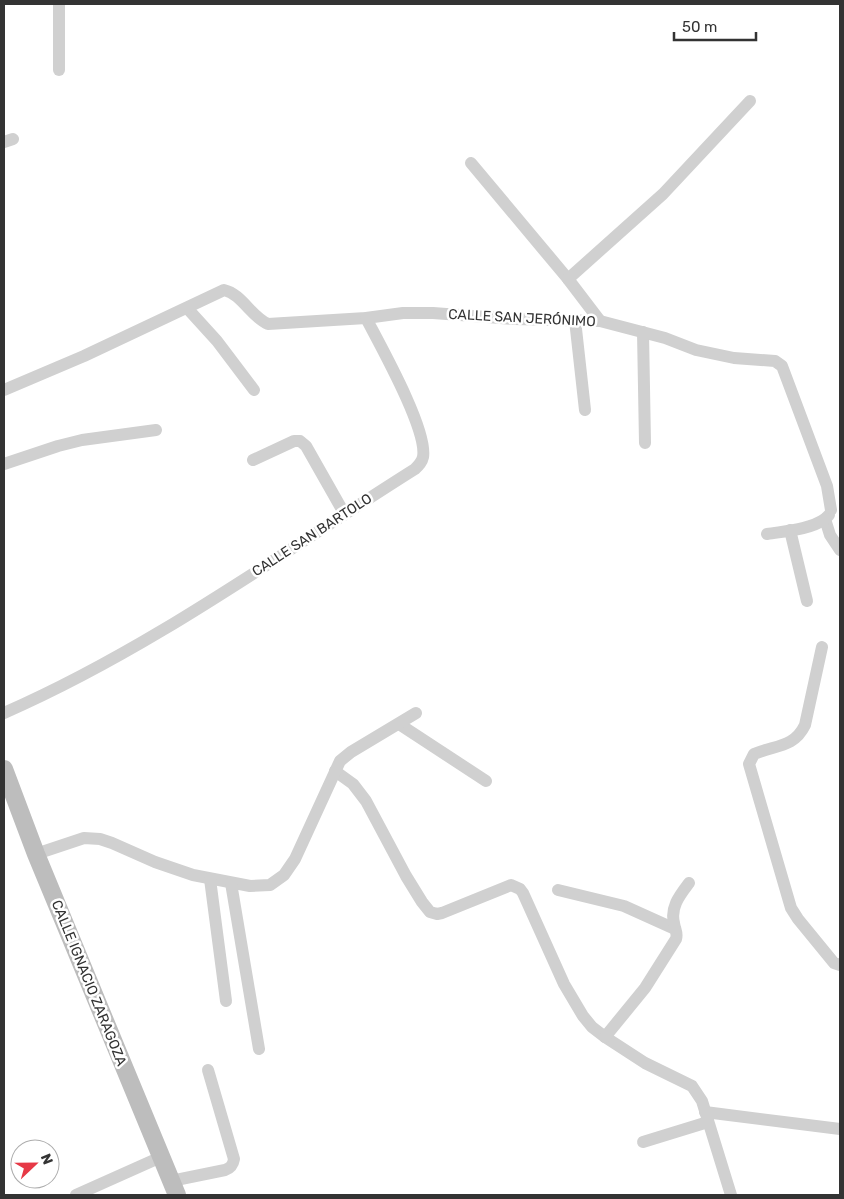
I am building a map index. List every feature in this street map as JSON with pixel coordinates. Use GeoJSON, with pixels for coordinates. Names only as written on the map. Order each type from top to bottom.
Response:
{"type":"FeatureCollection","features":[{"type":"Feature","properties":{"kind":"street"},"geometry":{"type":"LineString","coordinates":[[59,4],[59,70]]}},
{"type":"Feature","properties":{"kind":"street"},"geometry":{"type":"LineString","coordinates":[[568,279],[663,194],[750,102]]}},
{"type":"Feature","properties":{"kind":"street"},"geometry":{"type":"LineString","coordinates":[[471,163],[568,279],[600,321]]}},
{"type":"Feature","properties":{"kind":"street"},"geometry":{"type":"LineString","coordinates":[[4,390],[84,356],[224,290],[234,294],[256,318],[268,324],[366,318]]}},
{"type":"Feature","properties":{"kind":"street"},"geometry":{"type":"LineString","coordinates":[[187,308],[217,341],[254,390]]}},
{"type":"Feature","properties":{"kind":"street","name":"CALLE SAN JERÓNIMO"},"geometry":{"type":"LineString","coordinates":[[366,318],[403,313],[432,313],[514,319],[600,321],[680,342],[696,350],[734,358],[775,361],[782,366],[822,473],[832,514]]}},
{"type":"Feature","properties":{"kind":"street","name":"CALLE SAN BARTOLO"},"geometry":{"type":"LineString","coordinates":[[4,713],[86,674],[173,625],[415,469],[422,462],[424,455],[421,433],[366,318]]}},
{"type":"Feature","properties":{"kind":"street"},"geometry":{"type":"LineString","coordinates":[[574,320],[585,410]]}},
{"type":"Feature","properties":{"kind":"street"},"geometry":{"type":"LineString","coordinates":[[643,332],[645,443]]}},
{"type":"Feature","properties":{"kind":"street"},"geometry":{"type":"LineString","coordinates":[[4,464],[82,440],[156,430]]}},
{"type":"Feature","properties":{"kind":"street"},"geometry":{"type":"LineString","coordinates":[[252,460],[294,441],[300,441],[306,446],[344,514]]}},
{"type":"Feature","properties":{"kind":"street"},"geometry":{"type":"LineString","coordinates":[[767,534],[820,523],[832,514]]}},
{"type":"Feature","properties":{"kind":"street"},"geometry":{"type":"LineString","coordinates":[[832,514],[830,535],[840,550]]}},
{"type":"Feature","properties":{"kind":"street"},"geometry":{"type":"LineString","coordinates":[[790,530],[807,602]]}},
{"type":"Feature","properties":{"kind":"street"},"geometry":{"type":"LineString","coordinates":[[822,647],[805,725],[801,733],[789,743],[754,754],[749,764],[791,908],[834,963],[840,965]]}},
{"type":"Feature","properties":{"kind":"street"},"geometry":{"type":"LineString","coordinates":[[36,854],[78,840],[100,839],[155,862],[193,875],[232,883],[256,886],[270,885],[284,875],[295,859],[340,761],[416,713]]}},
{"type":"Feature","properties":{"kind":"street"},"geometry":{"type":"LineString","coordinates":[[399,724],[486,781]]}},
{"type":"Feature","properties":{"kind":"street","name":"CALLE IGNACIO ZARAGOZA"},"geometry":{"type":"LineString","coordinates":[[4,769],[36,854],[174,1188]]}},
{"type":"Feature","properties":{"kind":"street"},"geometry":{"type":"LineString","coordinates":[[335,771],[353,784],[366,801],[406,876],[430,912],[442,913],[505,888],[515,886],[524,893],[573,1002],[592,1027],[645,1063],[692,1086],[702,1101],[730,1195]]}},
{"type":"Feature","properties":{"kind":"street"},"geometry":{"type":"LineString","coordinates":[[210,879],[226,1001]]}},
{"type":"Feature","properties":{"kind":"street"},"geometry":{"type":"LineString","coordinates":[[232,883],[259,1049]]}},
{"type":"Feature","properties":{"kind":"street"},"geometry":{"type":"LineString","coordinates":[[605,1037],[645,988],[676,939],[678,933],[675,929],[672,913],[674,904],[689,883]]}},
{"type":"Feature","properties":{"kind":"street"},"geometry":{"type":"LineString","coordinates":[[558,890],[624,906],[675,929]]}},
{"type":"Feature","properties":{"kind":"street"},"geometry":{"type":"LineString","coordinates":[[174,1188],[225,1170],[234,1163],[208,1070]]}},
{"type":"Feature","properties":{"kind":"street"},"geometry":{"type":"LineString","coordinates":[[643,1142],[706,1117],[840,1129]]}},
{"type":"Feature","properties":{"kind":"street"},"geometry":{"type":"LineString","coordinates":[[84,1194],[161,1157]]}}]}
